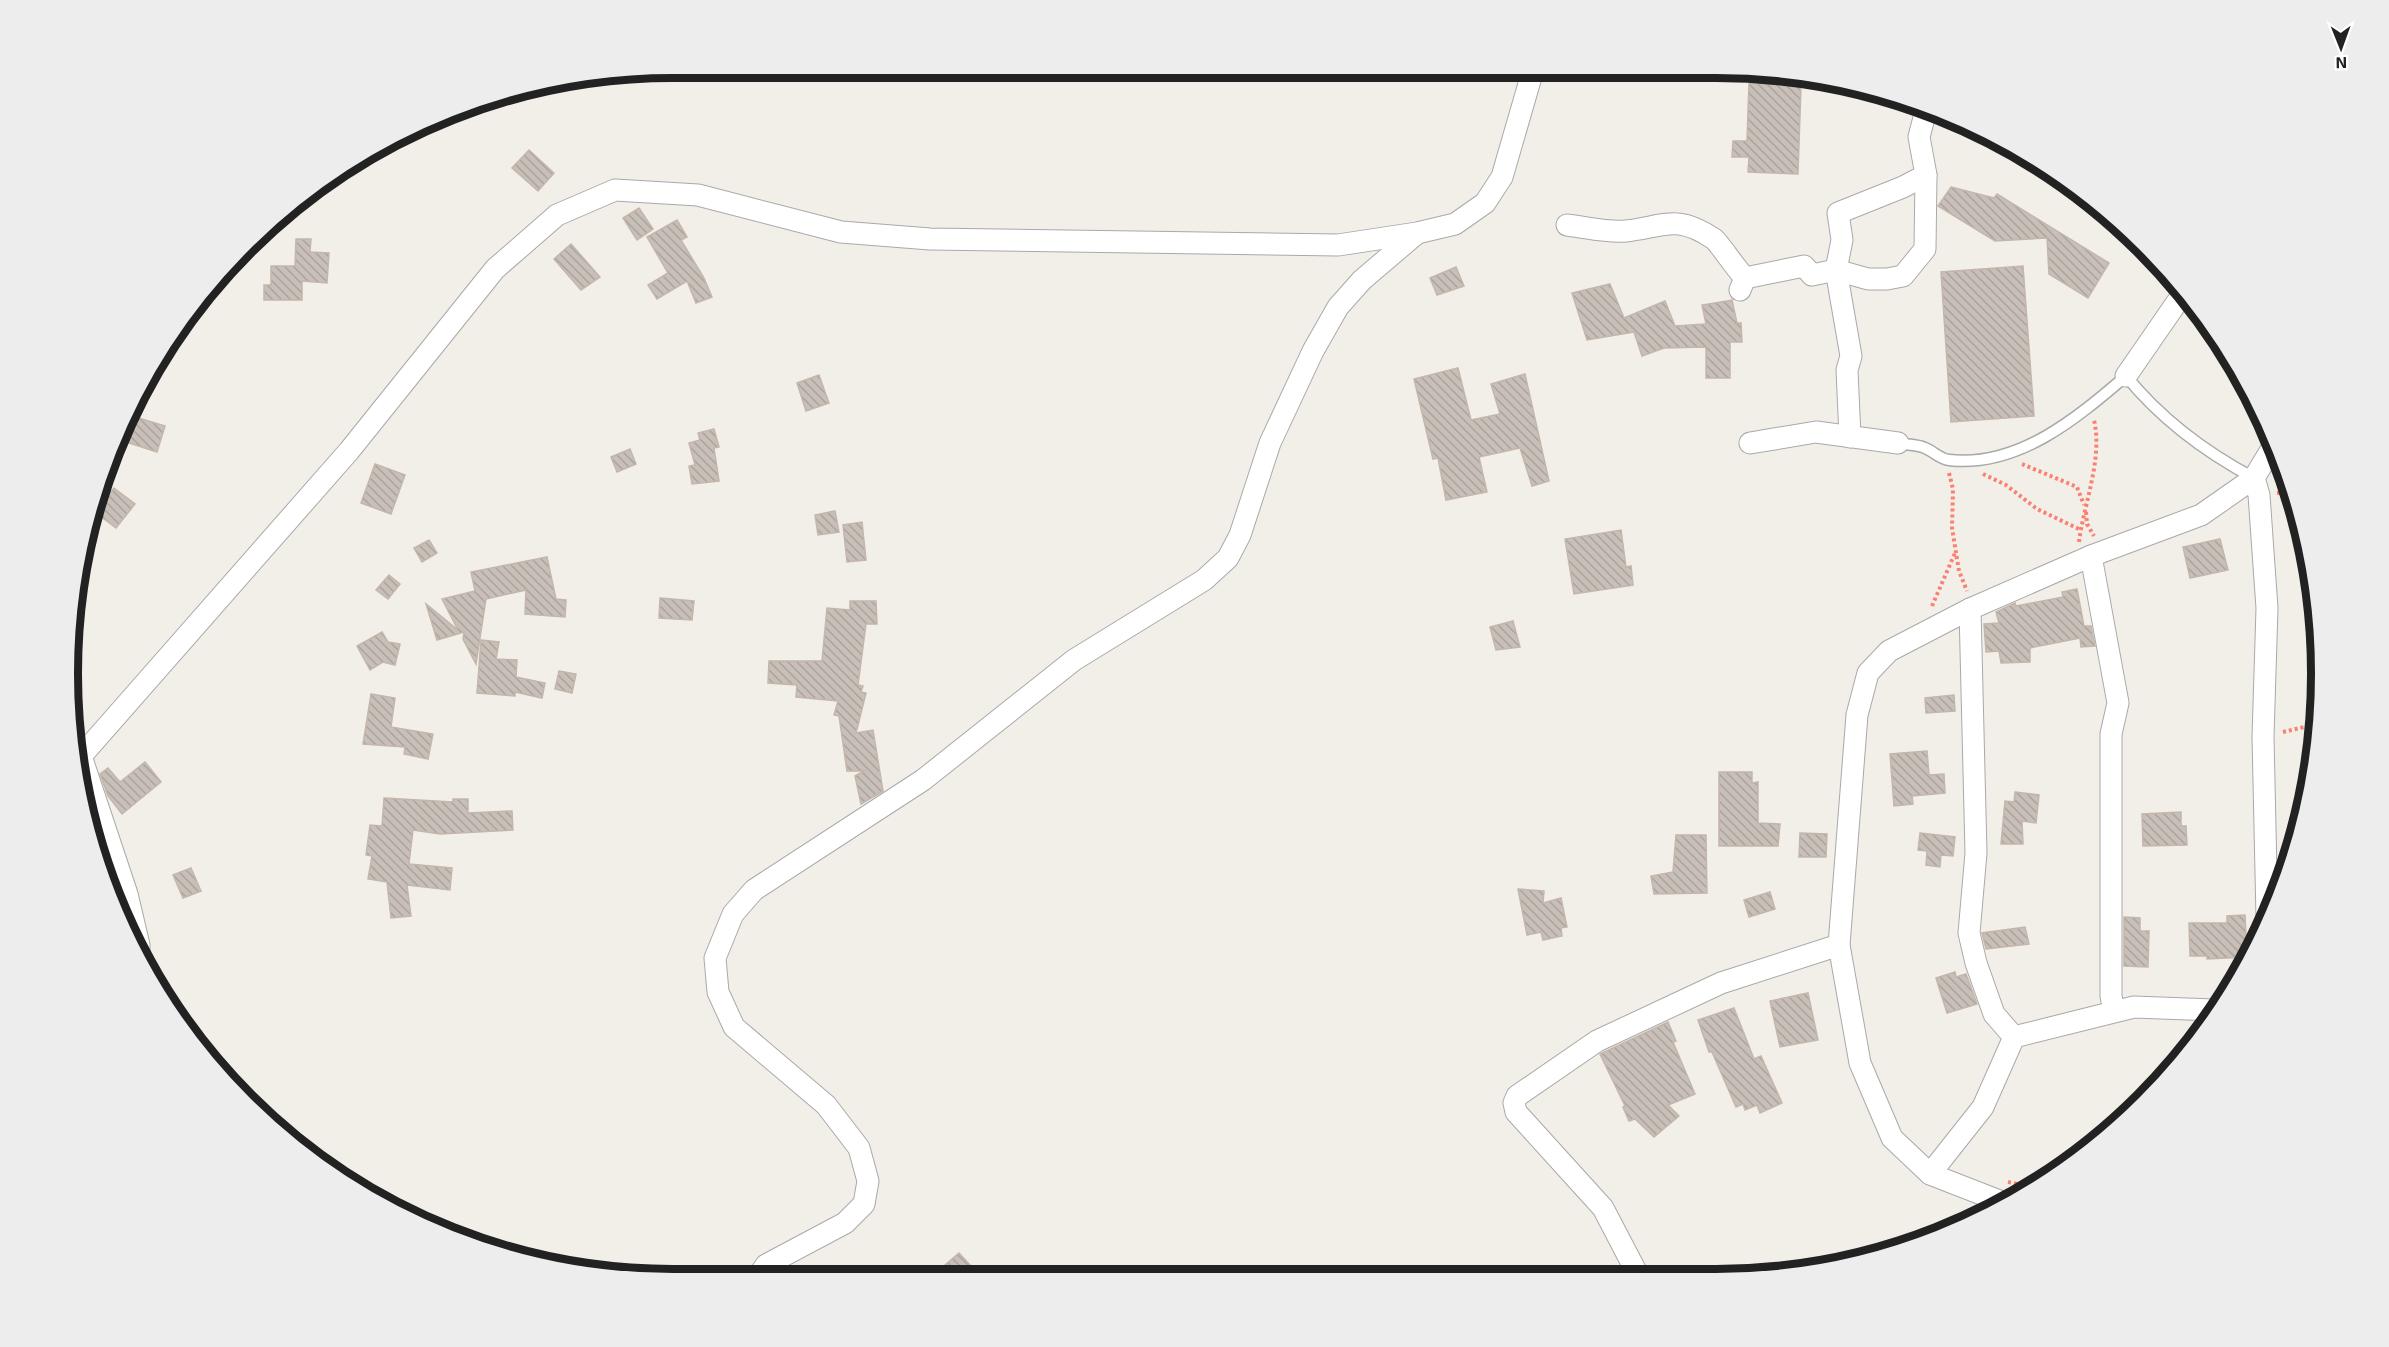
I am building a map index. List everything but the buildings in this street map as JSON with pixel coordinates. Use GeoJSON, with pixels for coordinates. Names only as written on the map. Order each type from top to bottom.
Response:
{"type":"FeatureCollection","features":[{"type":"Feature","properties":{"kind":"street"},"geometry":{"type":"LineString","coordinates":[[83,754],[348,451],[495,269],[556,215],[615,190],[698,195],[841,232],[930,239],[1338,245],[1417,233],[1455,224],[1485,203],[1502,177],[1531,78]]}},
{"type":"Feature","properties":{"kind":"street"},"geometry":{"type":"LineString","coordinates":[[1567,225],[1625,231],[1653,224],[1683,222],[1716,240],[1742,284],[1804,266],[1812,275],[1836,270],[1868,279],[1903,276],[1925,249],[1926,175],[1919,137],[1924,116]]}},
{"type":"Feature","properties":{"kind":"street"},"geometry":{"type":"LineString","coordinates":[[1850,437],[1846,370],[1851,356],[1836,270],[1842,240],[1838,213],[1903,187],[1926,175]]}},
{"type":"Feature","properties":{"kind":"street"},"geometry":{"type":"LineString","coordinates":[[763,1269],[766,1264],[845,1223],[864,1204],[868,1181],[859,1148],[826,1105],[734,1027],[718,992],[715,958],[733,915],[754,890],[923,780],[1074,660],[1204,580],[1228,558],[1240,535],[1270,442],[1313,351],[1333,316],[1362,280],[1417,233]]}},
{"type":"Feature","properties":{"kind":"street"},"geometry":{"type":"LineString","coordinates":[[2126,376],[2179,300]]}},
{"type":"Feature","properties":{"kind":"street"},"geometry":{"type":"LineString","coordinates":[[1750,443],[1816,432],[1898,443]]}},
{"type":"Feature","properties":{"kind":"street"},"geometry":{"type":"LineString","coordinates":[[1995,1199],[1930,1174],[1892,1138],[1860,1063],[1839,945],[1857,715],[1868,673],[1889,651],[1970,609],[2090,557],[2201,515],[2254,478],[2269,454]]}},
{"type":"Feature","properties":{"kind":"street"},"geometry":{"type":"LineString","coordinates":[[2254,478],[2259,495],[2267,608],[2264,736],[2267,899]]}},
{"type":"Feature","properties":{"kind":"street"},"geometry":{"type":"LineString","coordinates":[[2090,557],[2118,703],[2111,734],[2111,964],[2114,1011]]}},
{"type":"Feature","properties":{"kind":"street"},"geometry":{"type":"LineString","coordinates":[[1970,609],[1976,854],[1969,933],[1976,963],[1994,1014],[2014,1037]]}},
{"type":"Feature","properties":{"kind":"street"},"geometry":{"type":"LineString","coordinates":[[89,790],[127,894],[135,928]]}},
{"type":"Feature","properties":{"kind":"street"},"geometry":{"type":"LineString","coordinates":[[1635,1269],[1603,1208],[1516,1112],[1514,1103],[1517,1096],[1607,1036],[1721,983],[1839,945]]}},
{"type":"Feature","properties":{"kind":"street"},"geometry":{"type":"LineString","coordinates":[[2014,1037],[2134,1007],[2206,1011]]}},
{"type":"Feature","properties":{"kind":"street"},"geometry":{"type":"LineString","coordinates":[[1930,1174],[1983,1107],[2014,1037]]}},
{"type":"Feature","properties":{"kind":"lane"},"geometry":{"type":"LineString","coordinates":[[1898,443],[1924,447],[1945,460],[1963,461],[2009,453],[2026,447],[2091,406],[2126,376],[2149,405],[2217,458],[2254,478]]}},
{"type":"Feature","properties":{"kind":"path"},"geometry":{"type":"LineString","coordinates":[[2090,557],[2080,530],[2097,434],[2091,406]]}},
{"type":"Feature","properties":{"kind":"path"},"geometry":{"type":"LineString","coordinates":[[2009,453],[2025,466],[2077,488],[2085,508],[2090,557]]}},
{"type":"Feature","properties":{"kind":"path"},"geometry":{"type":"LineString","coordinates":[[1945,460],[1953,489],[1952,528],[1959,571],[1966,584],[1970,609]]}},
{"type":"Feature","properties":{"kind":"path"},"geometry":{"type":"LineString","coordinates":[[1963,461],[1970,469],[2006,484],[2037,509],[2080,530]]}},
{"type":"Feature","properties":{"kind":"path"},"geometry":{"type":"LineString","coordinates":[[1937,627],[1930,610],[1939,584],[1956,551]]}},
{"type":"Feature","properties":{"kind":"path"},"geometry":{"type":"LineString","coordinates":[[2264,736],[2309,726]]}}]}
